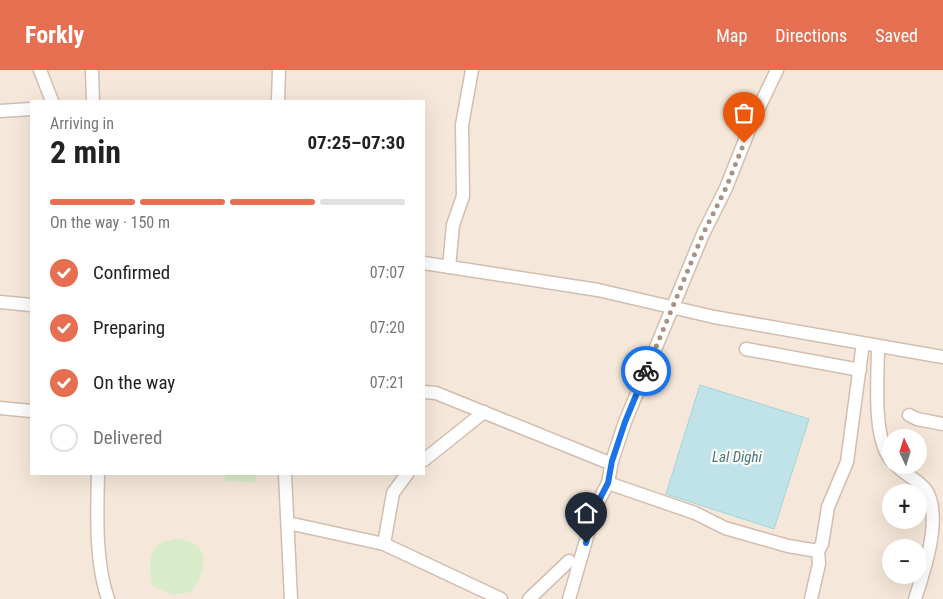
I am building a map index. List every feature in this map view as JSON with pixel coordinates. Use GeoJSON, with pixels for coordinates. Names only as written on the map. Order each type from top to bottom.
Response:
{"type":"FeatureCollection","features":[{"type":"Feature","properties":{"kind":"street"},"geometry":{"type":"LineString","coordinates":[[40,70],[52,100]]}},
{"type":"Feature","properties":{"kind":"street"},"geometry":{"type":"LineString","coordinates":[[92,70],[93,100]]}},
{"type":"Feature","properties":{"kind":"street"},"geometry":{"type":"LineString","coordinates":[[278,100],[279,70]]}},
{"type":"Feature","properties":{"kind":"street"},"geometry":{"type":"LineString","coordinates":[[449,266],[453,225],[463,196],[462,125],[472,70]]}},
{"type":"Feature","properties":{"kind":"street"},"geometry":{"type":"LineString","coordinates":[[569,599],[596,506],[608,483],[612,461],[625,422],[703,234],[726,188],[753,120],[777,70]]}},
{"type":"Feature","properties":{"kind":"street"},"geometry":{"type":"LineString","coordinates":[[0,112],[30,109]]}},
{"type":"Feature","properties":{"kind":"street"},"geometry":{"type":"LineString","coordinates":[[425,263],[598,290],[794,333],[943,357]]}},
{"type":"Feature","properties":{"kind":"street"},"geometry":{"type":"LineString","coordinates":[[0,302],[30,305]]}},
{"type":"Feature","properties":{"kind":"street"},"geometry":{"type":"LineString","coordinates":[[878,347],[879,416],[882,440]]}},
{"type":"Feature","properties":{"kind":"street"},"geometry":{"type":"LineString","coordinates":[[746,349],[860,370]]}},
{"type":"Feature","properties":{"kind":"street"},"geometry":{"type":"LineString","coordinates":[[811,599],[819,564],[818,551],[822,544],[828,507],[847,462],[862,350]]}},
{"type":"Feature","properties":{"kind":"street"},"geometry":{"type":"LineString","coordinates":[[425,392],[436,392],[607,462],[612,461]]}},
{"type":"Feature","properties":{"kind":"street"},"geometry":{"type":"LineString","coordinates":[[0,408],[30,411]]}},
{"type":"Feature","properties":{"kind":"street"},"geometry":{"type":"LineString","coordinates":[[425,459],[484,412]]}},
{"type":"Feature","properties":{"kind":"street"},"geometry":{"type":"LineString","coordinates":[[909,415],[917,419],[943,424]]}},
{"type":"Feature","properties":{"kind":"street"},"geometry":{"type":"LineString","coordinates":[[907,474],[926,490],[934,517],[933,533],[926,564],[915,599]]}},
{"type":"Feature","properties":{"kind":"street"},"geometry":{"type":"LineString","coordinates":[[98,475],[97,518],[102,582],[108,599]]}},
{"type":"Feature","properties":{"kind":"street"},"geometry":{"type":"LineString","coordinates":[[285,475],[291,599]]}},
{"type":"Feature","properties":{"kind":"street"},"geometry":{"type":"LineString","coordinates":[[384,544],[392,493],[406,475]]}},
{"type":"Feature","properties":{"kind":"street"},"geometry":{"type":"LineString","coordinates":[[608,483],[695,513],[725,528],[788,546],[818,551]]}},
{"type":"Feature","properties":{"kind":"street"},"geometry":{"type":"LineString","coordinates":[[288,523],[384,544],[501,599]]}},
{"type":"Feature","properties":{"kind":"street"},"geometry":{"type":"LineString","coordinates":[[529,599],[569,561]]}},
{"type":"Feature","properties":{"kind":"shaded area"},"geometry":{"type":"Polygon","coordinates":[[[0,70],[943,70],[943,599],[0,599],[0,70]]]}},
{"type":"Feature","properties":{"kind":"green space"},"geometry":{"type":"Polygon","coordinates":[[[225,475],[256,475],[255,483],[225,481],[225,475]]]}},
{"type":"Feature","properties":{"kind":"green space"},"geometry":{"type":"Polygon","coordinates":[[[178,538],[196,545],[201,550],[204,562],[201,575],[191,592],[173,595],[153,586],[150,564],[152,553],[159,544],[178,538]]]}},
{"type":"Feature","properties":{"kind":"water","name":"Lal Dighi"},"geometry":{"type":"Polygon","coordinates":[[[700,385],[809,419],[774,529],[666,494],[700,385]]]}},
{"type":"Feature","properties":{"kind":"way so far"},"geometry":{"type":"LineString","coordinates":[[646,371],[703,234],[726,188],[744,143]]}},
{"type":"Feature","properties":{"kind":"route"},"geometry":{"type":"LineString","coordinates":[[586,543],[596,506],[608,483],[612,461],[625,422],[646,371]]}}]}
